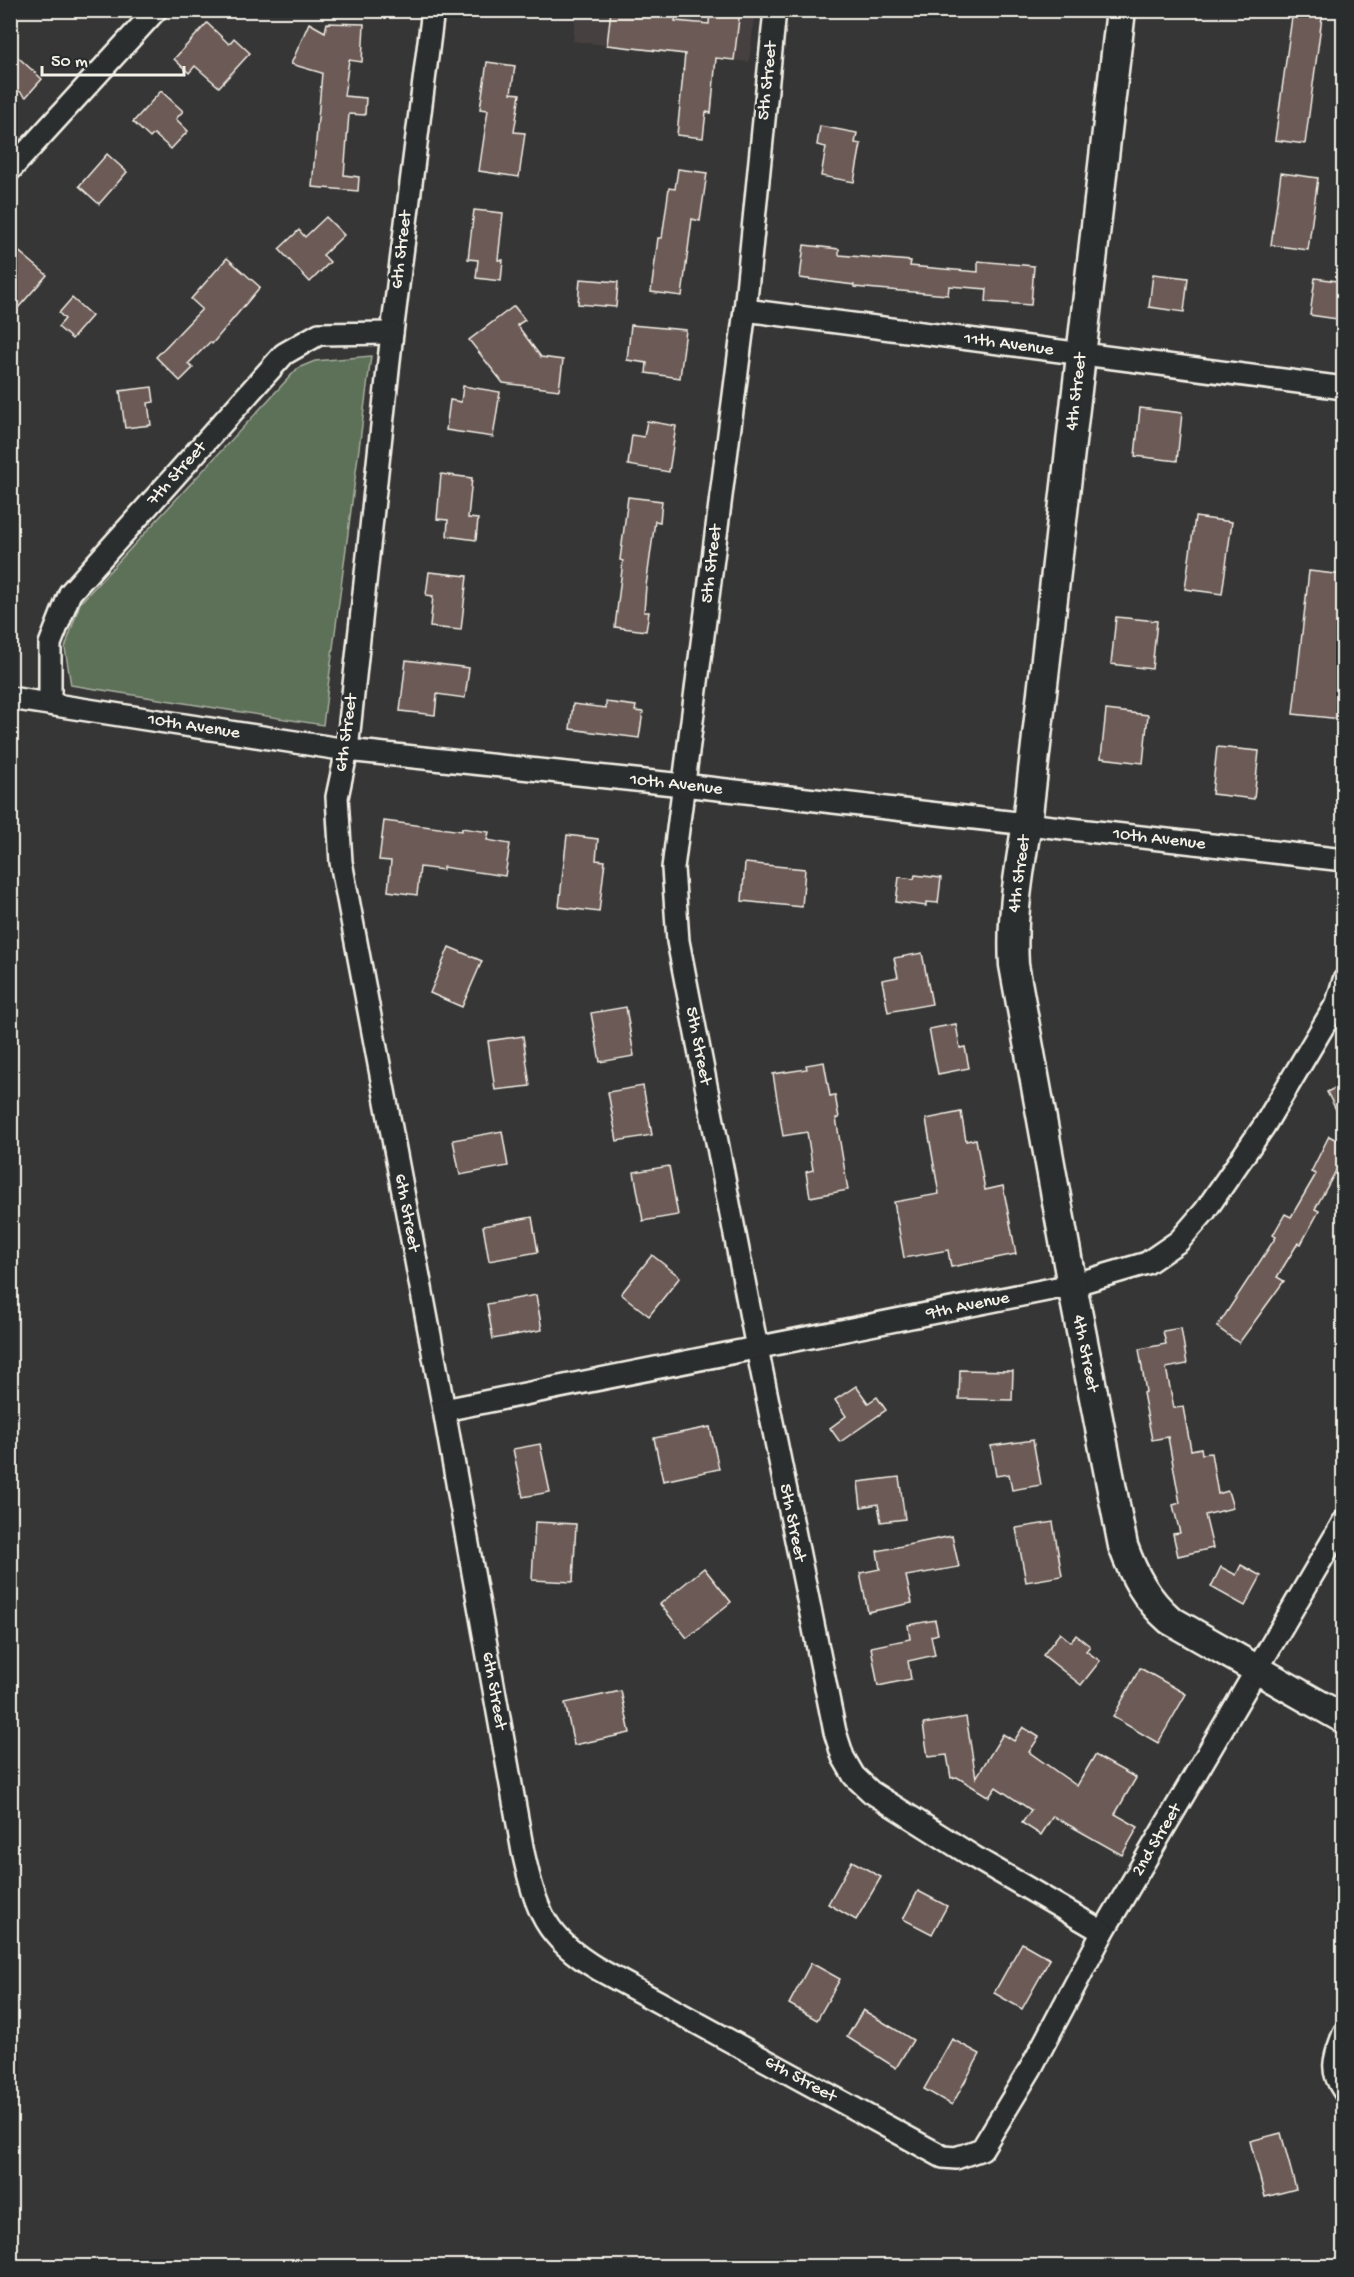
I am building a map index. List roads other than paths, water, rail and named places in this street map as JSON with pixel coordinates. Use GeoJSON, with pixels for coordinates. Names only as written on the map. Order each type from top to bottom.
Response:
{"type":"FeatureCollection","features":[{"type":"Feature","properties":{"kind":"street"},"geometry":{"type":"LineString","coordinates":[[10,170],[156,10]]}},
{"type":"Feature","properties":{"kind":"street","name":"6th Street"},"geometry":{"type":"LineString","coordinates":[[433,10],[392,333],[347,750],[337,797],[341,862],[529,1880],[546,1923],[561,1944],[577,1957],[943,2157],[956,2158],[968,2155]]}},
{"type":"Feature","properties":{"kind":"street","name":"5th Street"},"geometry":{"type":"LineString","coordinates":[[774,10],[745,310],[673,868],[678,941],[757,1347],[835,1732],[843,1757],[854,1776],[871,1792],[974,1857],[1103,1932]]}},
{"type":"Feature","properties":{"kind":"street","name":"4th Street"},"geometry":{"type":"LineString","coordinates":[[1121,10],[1027,823],[1014,906],[1012,937],[1014,965],[1072,1285],[1124,1546],[1132,1572],[1155,1607],[1170,1620],[1344,1719]]}},
{"type":"Feature","properties":{"kind":"street","name":"11th Avenue"},"geometry":{"type":"LineString","coordinates":[[745,310],[1344,388]]}},
{"type":"Feature","properties":{"kind":"street","name":"7th Street"},"geometry":{"type":"LineString","coordinates":[[50,702],[50,644],[70,593],[284,354],[319,334],[392,333]]}},
{"type":"Feature","properties":{"kind":"street","name":"10th Avenue"},"geometry":{"type":"LineString","coordinates":[[10,698],[50,702],[347,750],[683,785],[1344,860]]}},
{"type":"Feature","properties":{"kind":"street","name":"9th Avenue"},"geometry":{"type":"LineString","coordinates":[[444,1410],[1072,1285],[1147,1263],[1179,1241],[1205,1211],[1264,1126],[1337,1004],[1344,980]]}},
{"type":"Feature","properties":{"kind":"street","name":"2nd Street"},"geometry":{"type":"LineString","coordinates":[[968,2155],[982,2149],[1013,2099],[1103,1932],[1344,1521]]}},
{"type":"Feature","properties":{"kind":"street"},"geometry":{"type":"LineString","coordinates":[[1344,2033],[1333,2063],[1344,2091]]}}]}
